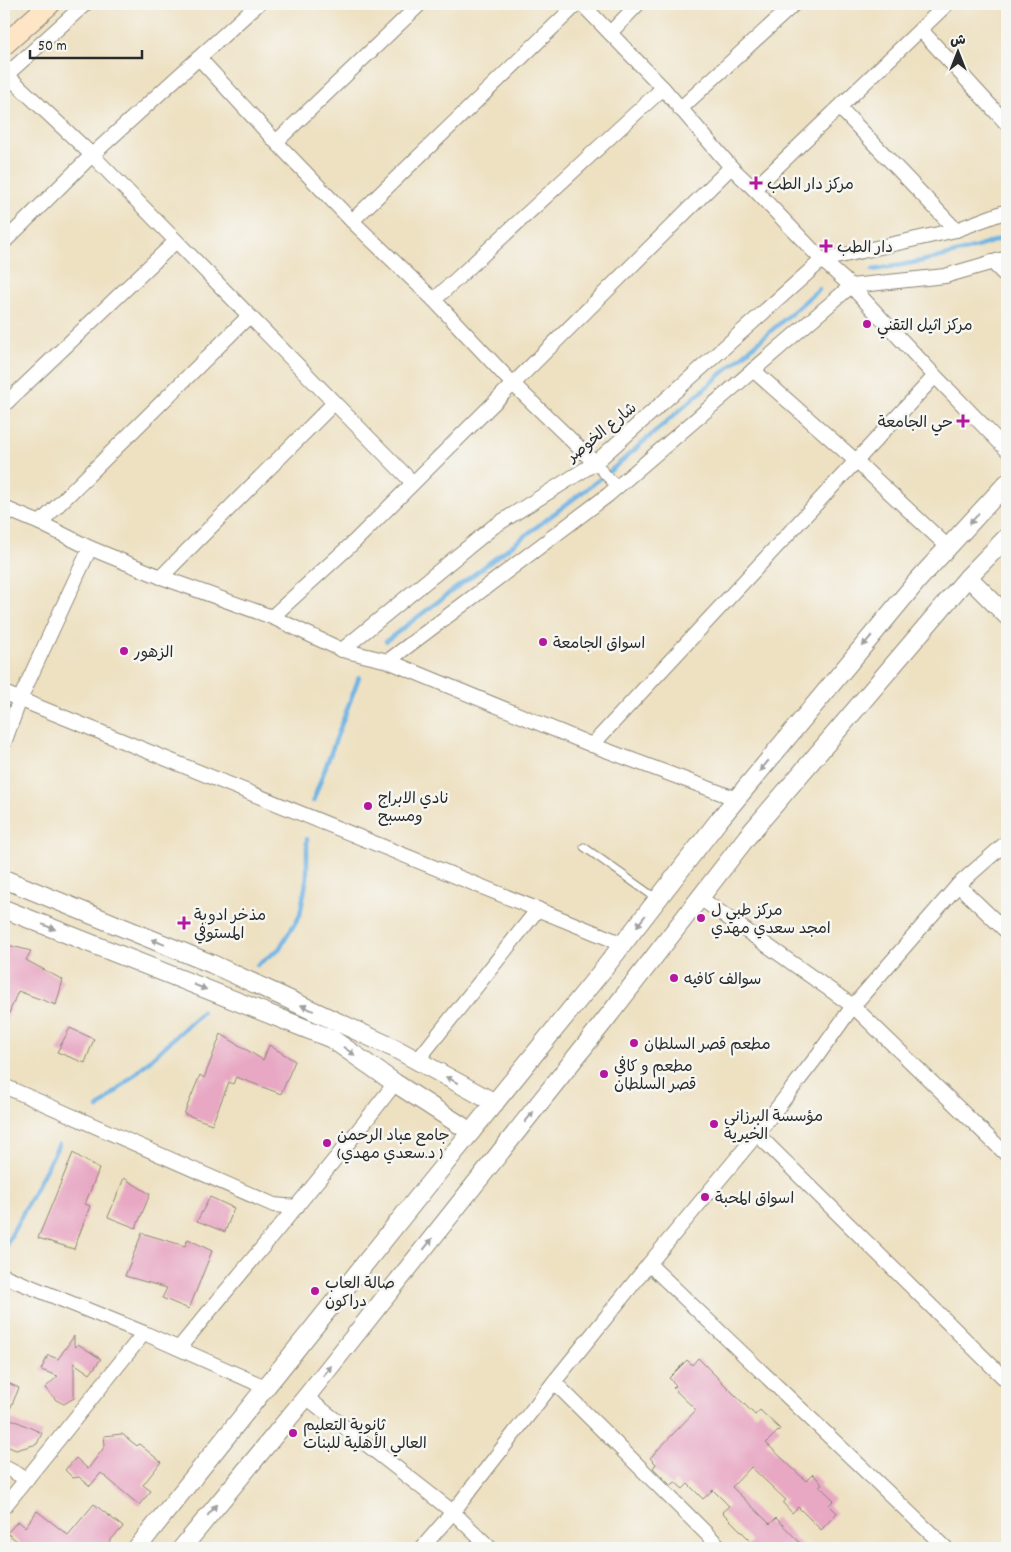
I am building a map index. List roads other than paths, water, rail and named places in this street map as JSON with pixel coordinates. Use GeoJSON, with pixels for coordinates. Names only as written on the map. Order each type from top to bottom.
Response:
{"type":"FeatureCollection","features":[{"type":"Feature","properties":{"kind":"main road"},"geometry":{"type":"LineString","coordinates":[[4,45],[50,4]]}},
{"type":"Feature","properties":{"kind":"street"},"geometry":{"type":"LineString","coordinates":[[85,4],[5,75],[92,156],[413,483]]}},
{"type":"Feature","properties":{"kind":"street"},"geometry":{"type":"LineString","coordinates":[[4,242],[92,156],[258,4]]}},
{"type":"Feature","properties":{"kind":"street"},"geometry":{"type":"LineString","coordinates":[[276,142],[420,4]]}},
{"type":"Feature","properties":{"kind":"street"},"geometry":{"type":"LineString","coordinates":[[352,221],[577,4]]}},
{"type":"Feature","properties":{"kind":"street"},"geometry":{"type":"LineString","coordinates":[[582,4],[663,88],[731,167],[822,260],[851,286],[1007,450]]}},
{"type":"Feature","properties":{"kind":"street"},"geometry":{"type":"LineString","coordinates":[[610,33],[638,4]]}},
{"type":"Feature","properties":{"kind":"street"},"geometry":{"type":"LineString","coordinates":[[680,109],[794,4]]}},
{"type":"Feature","properties":{"kind":"street"},"geometry":{"type":"LineString","coordinates":[[754,189],[947,4]]}},
{"type":"Feature","properties":{"kind":"street"},"geometry":{"type":"LineString","coordinates":[[920,30],[1007,124]]}},
{"type":"Feature","properties":{"kind":"street"},"geometry":{"type":"LineString","coordinates":[[199,58],[352,221],[434,300],[512,383],[595,463],[617,487]]}},
{"type":"Feature","properties":{"kind":"street"},"geometry":{"type":"LineString","coordinates":[[434,300],[663,88]]}},
{"type":"Feature","properties":{"kind":"street"},"geometry":{"type":"LineString","coordinates":[[840,108],[956,230]]}},
{"type":"Feature","properties":{"kind":"street"},"geometry":{"type":"LineString","coordinates":[[272,617],[354,542],[731,167]]}},
{"type":"Feature","properties":{"kind":"street"},"geometry":{"type":"LineString","coordinates":[[822,260],[956,230],[1007,211]]}},
{"type":"Feature","properties":{"kind":"street"},"geometry":{"type":"LineString","coordinates":[[4,405],[176,241]]}},
{"type":"Feature","properties":{"kind":"street"},"geometry":{"type":"LineString","coordinates":[[388,661],[617,487],[851,286],[945,276],[1007,258]]}},
{"type":"Feature","properties":{"kind":"street","name":"شارع الخوصر"},"geometry":{"type":"LineString","coordinates":[[342,650],[494,527],[595,463],[822,260]]}},
{"type":"Feature","properties":{"kind":"street"},"geometry":{"type":"LineString","coordinates":[[992,262],[1007,277]]}},
{"type":"Feature","properties":{"kind":"street"},"geometry":{"type":"LineString","coordinates":[[40,523],[249,316]]}},
{"type":"Feature","properties":{"kind":"street"},"geometry":{"type":"LineString","coordinates":[[753,370],[856,461],[948,547]]}},
{"type":"Feature","properties":{"kind":"street"},"geometry":{"type":"LineString","coordinates":[[592,745],[935,376]]}},
{"type":"Feature","properties":{"kind":"street"},"geometry":{"type":"LineString","coordinates":[[161,577],[334,403]]}},
{"type":"Feature","properties":{"kind":"street"},"geometry":{"type":"LineString","coordinates":[[136,1548],[623,944],[737,799],[918,580],[1007,483]]}},
{"type":"Feature","properties":{"kind":"street"},"geometry":{"type":"LineString","coordinates":[[4,508],[40,523],[90,548],[161,577],[272,617],[342,650],[388,661],[592,745],[737,799]]}},
{"type":"Feature","properties":{"kind":"street"},"geometry":{"type":"LineString","coordinates":[[182,1548],[306,1397],[606,1019],[747,837],[968,577],[1007,537]]}},
{"type":"Feature","properties":{"kind":"street"},"geometry":{"type":"LineString","coordinates":[[4,743],[20,699],[90,548]]}},
{"type":"Feature","properties":{"kind":"street"},"geometry":{"type":"LineString","coordinates":[[968,577],[1007,616]]}},
{"type":"Feature","properties":{"kind":"street"},"geometry":{"type":"LineString","coordinates":[[4,693],[623,944]]}},
{"type":"Feature","properties":{"kind":"street"},"geometry":{"type":"LineString","coordinates":[[422,1548],[453,1512],[649,1264],[757,1134],[853,1006],[958,885],[1007,842]]}},
{"type":"Feature","properties":{"kind":"street"},"geometry":{"type":"LineString","coordinates":[[4,879],[212,964],[396,1049],[495,1103]]}},
{"type":"Feature","properties":{"kind":"street"},"geometry":{"type":"LineString","coordinates":[[958,885],[1007,932]]}},
{"type":"Feature","properties":{"kind":"street"},"geometry":{"type":"LineString","coordinates":[[700,898],[853,1006],[1007,1155]]}},
{"type":"Feature","properties":{"kind":"street"},"geometry":{"type":"LineString","coordinates":[[4,909],[332,1039],[394,1083],[471,1132]]}},
{"type":"Feature","properties":{"kind":"street"},"geometry":{"type":"LineString","coordinates":[[418,1061],[538,909]]}},
{"type":"Feature","properties":{"kind":"street"},"geometry":{"type":"LineString","coordinates":[[179,1348],[364,1124],[394,1083]]}},
{"type":"Feature","properties":{"kind":"street"},"geometry":{"type":"LineString","coordinates":[[4,1086],[274,1205],[296,1207]]}},
{"type":"Feature","properties":{"kind":"street"},"geometry":{"type":"LineString","coordinates":[[757,1134],[1007,1381]]}},
{"type":"Feature","properties":{"kind":"street"},"geometry":{"type":"LineString","coordinates":[[649,1264],[946,1548]]}},
{"type":"Feature","properties":{"kind":"street"},"geometry":{"type":"LineString","coordinates":[[4,1276],[144,1333],[265,1387]]}},
{"type":"Feature","properties":{"kind":"street"},"geometry":{"type":"LineString","coordinates":[[4,1507],[144,1333]]}},
{"type":"Feature","properties":{"kind":"street"},"geometry":{"type":"LineString","coordinates":[[554,1382],[722,1548]]}},
{"type":"Feature","properties":{"kind":"street"},"geometry":{"type":"LineString","coordinates":[[306,1397],[453,1512],[490,1548]]}},
{"type":"Feature","properties":{"kind":"street"},"geometry":{"type":"LineString","coordinates":[[4,1468],[27,1479]]}},
{"type":"Feature","properties":{"kind":"lane"},"geometry":{"type":"LineString","coordinates":[[584,847],[658,899]]}},
{"type":"Feature","properties":{"kind":"waterway"},"geometry":{"type":"LineString","coordinates":[[873,270],[958,253],[1007,236]]}},
{"type":"Feature","properties":{"kind":"waterway"},"geometry":{"type":"LineString","coordinates":[[386,641],[609,472],[819,289]]}},
{"type":"Feature","properties":{"kind":"waterway"},"geometry":{"type":"LineString","coordinates":[[313,801],[359,677]]}},
{"type":"Feature","properties":{"kind":"waterway"},"geometry":{"type":"LineString","coordinates":[[257,965],[279,949],[300,915],[307,877],[307,839]]}},
{"type":"Feature","properties":{"kind":"waterway"},"geometry":{"type":"LineString","coordinates":[[98,1108],[202,1012]]}},
{"type":"Feature","properties":{"kind":"waterway"},"geometry":{"type":"LineString","coordinates":[[4,1249],[59,1144]]}},
{"type":"Feature","properties":{"kind":"place","name":"مركز دار الطب"},"geometry":{"type":"Point","coordinates":[756,183]}},
{"type":"Feature","properties":{"kind":"place","name":"دار الطب"},"geometry":{"type":"Point","coordinates":[826,246]}},
{"type":"Feature","properties":{"kind":"place","name":"مركز اثيل التقني"},"geometry":{"type":"Point","coordinates":[867,324]}},
{"type":"Feature","properties":{"kind":"place","name":"حي الجامعة"},"geometry":{"type":"Point","coordinates":[963,421]}},
{"type":"Feature","properties":{"kind":"place","name":"اسواق الجامعة"},"geometry":{"type":"Point","coordinates":[543,642]}},
{"type":"Feature","properties":{"kind":"place","name":"الزهور"},"geometry":{"type":"Point","coordinates":[124,651]}},
{"type":"Feature","properties":{"kind":"place","name":"نادي الابراج ومسبح"},"geometry":{"type":"Point","coordinates":[368,806]}},
{"type":"Feature","properties":{"kind":"place","name":"مركز طبي ل امجد سعدي مهدي"},"geometry":{"type":"Point","coordinates":[701,918]}},
{"type":"Feature","properties":{"kind":"place","name":"مذخر ادویة المستوفي"},"geometry":{"type":"Point","coordinates":[184,923]}},
{"type":"Feature","properties":{"kind":"place","name":"سوالف كافيه"},"geometry":{"type":"Point","coordinates":[674,978]}},
{"type":"Feature","properties":{"kind":"place","name":"مطعم قصر السلطان"},"geometry":{"type":"Point","coordinates":[634,1043]}},
{"type":"Feature","properties":{"kind":"place","name":"مطعم و كافي قصر السلطان"},"geometry":{"type":"Point","coordinates":[604,1074]}},
{"type":"Feature","properties":{"kind":"place","name":"مؤسسة البرزاني الخيرية"},"geometry":{"type":"Point","coordinates":[714,1124]}},
{"type":"Feature","properties":{"kind":"place","name":"جامع عباد الرحمن (د.سعدي مهدي )"},"geometry":{"type":"Point","coordinates":[327,1143]}},
{"type":"Feature","properties":{"kind":"place","name":"اسواق المحبة"},"geometry":{"type":"Point","coordinates":[705,1197]}},
{"type":"Feature","properties":{"kind":"place","name":"صالة العاب دراكون"},"geometry":{"type":"Point","coordinates":[315,1291]}},
{"type":"Feature","properties":{"kind":"place","name":"ثانوية التعليم العالي الأهلية للبنات"},"geometry":{"type":"Point","coordinates":[293,1433]}}]}
